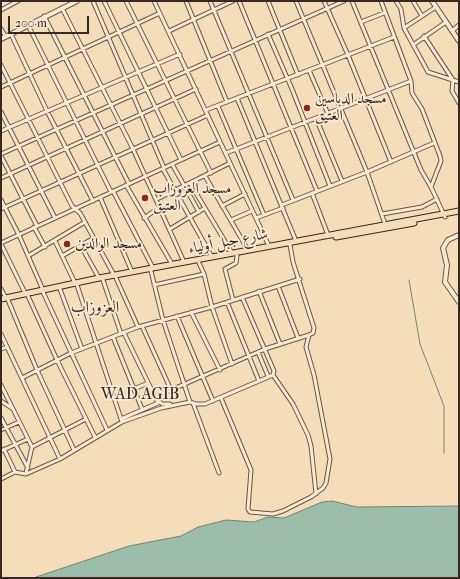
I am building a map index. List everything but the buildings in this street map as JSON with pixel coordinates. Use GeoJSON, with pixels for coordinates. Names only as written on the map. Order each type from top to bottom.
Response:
{"type":"FeatureCollection","features":[{"type":"Feature","properties":{"kind":"main road","name":"شارع جبل أولياء"},"geometry":{"type":"LineString","coordinates":[[167,267],[172,264],[290,245],[459,211]]}},
{"type":"Feature","properties":{"kind":"main road","name":"شارع جبل أولياء"},"geometry":{"type":"LineString","coordinates":[[115,276],[199,263],[248,250],[386,224],[459,214]]}},
{"type":"Feature","properties":{"kind":"main road","name":"شارع جبل أولياء"},"geometry":{"type":"LineString","coordinates":[[4,300],[132,272],[152,270]]}},
{"type":"Feature","properties":{"kind":"main road","name":"شارع جبل أولياء"},"geometry":{"type":"LineString","coordinates":[[43,291],[60,289],[76,284]]}},
{"type":"Feature","properties":{"kind":"street"},"geometry":{"type":"LineString","coordinates":[[1,10],[18,1]]}},
{"type":"Feature","properties":{"kind":"street"},"geometry":{"type":"LineString","coordinates":[[1,39],[62,7],[77,1]]}},
{"type":"Feature","properties":{"kind":"street"},"geometry":{"type":"LineString","coordinates":[[93,1],[174,190],[212,257]]}},
{"type":"Feature","properties":{"kind":"street"},"geometry":{"type":"LineString","coordinates":[[104,1],[181,160]]}},
{"type":"Feature","properties":{"kind":"street"},"geometry":{"type":"LineString","coordinates":[[126,1],[211,172]]}},
{"type":"Feature","properties":{"kind":"street"},"geometry":{"type":"LineString","coordinates":[[154,1],[269,246]]}},
{"type":"Feature","properties":{"kind":"street"},"geometry":{"type":"LineString","coordinates":[[186,1],[226,102]]}},
{"type":"Feature","properties":{"kind":"street"},"geometry":{"type":"LineString","coordinates":[[210,1],[232,51],[292,200]]}},
{"type":"Feature","properties":{"kind":"street"},"geometry":{"type":"LineString","coordinates":[[169,31],[232,1]]}},
{"type":"Feature","properties":{"kind":"street"},"geometry":{"type":"LineString","coordinates":[[239,1],[272,85],[317,191]]}},
{"type":"Feature","properties":{"kind":"street"},"geometry":{"type":"LineString","coordinates":[[268,1],[298,75]]}},
{"type":"Feature","properties":{"kind":"street"},"geometry":{"type":"LineString","coordinates":[[296,1],[367,172],[386,224]]}},
{"type":"Feature","properties":{"kind":"street"},"geometry":{"type":"LineString","coordinates":[[324,1],[348,55],[391,162]]}},
{"type":"Feature","properties":{"kind":"street"},"geometry":{"type":"LineString","coordinates":[[44,247],[36,226],[1,155],[344,1]]}},
{"type":"Feature","properties":{"kind":"street"},"geometry":{"type":"LineString","coordinates":[[352,1],[423,174],[444,215]]}},
{"type":"Feature","properties":{"kind":"street"},"geometry":{"type":"LineString","coordinates":[[381,1],[384,13],[411,81],[412,93],[422,109],[441,161],[431,187]]}},
{"type":"Feature","properties":{"kind":"street"},"geometry":{"type":"LineString","coordinates":[[396,1],[401,10],[404,28],[428,72],[459,82]]}},
{"type":"Feature","properties":{"kind":"street"},"geometry":{"type":"LineString","coordinates":[[413,1],[422,16]]}},
{"type":"Feature","properties":{"kind":"street"},"geometry":{"type":"LineString","coordinates":[[432,1],[459,42]]}},
{"type":"Feature","properties":{"kind":"street"},"geometry":{"type":"LineString","coordinates":[[62,7],[146,176],[184,262]]}},
{"type":"Feature","properties":{"kind":"street"},"geometry":{"type":"LineString","coordinates":[[404,28],[436,7]]}},
{"type":"Feature","properties":{"kind":"street"},"geometry":{"type":"LineString","coordinates":[[1,88],[65,58],[82,48],[160,13]]}},
{"type":"Feature","properties":{"kind":"street"},"geometry":{"type":"LineString","coordinates":[[361,22],[384,13]]}},
{"type":"Feature","properties":{"kind":"street"},"geometry":{"type":"LineString","coordinates":[[44,16],[103,132],[144,218],[172,264]]}},
{"type":"Feature","properties":{"kind":"street"},"geometry":{"type":"LineString","coordinates":[[412,45],[446,22]]}},
{"type":"Feature","properties":{"kind":"street"},"geometry":{"type":"LineString","coordinates":[[28,25],[75,122],[152,270],[154,285],[163,320],[191,402],[219,473]]}},
{"type":"Feature","properties":{"kind":"street"},"geometry":{"type":"LineString","coordinates":[[452,31],[459,25]]}},
{"type":"Feature","properties":{"kind":"street"},"geometry":{"type":"LineString","coordinates":[[1,29],[6,37]]}},
{"type":"Feature","properties":{"kind":"street"},"geometry":{"type":"LineString","coordinates":[[11,34],[47,111],[93,201]]}},
{"type":"Feature","properties":{"kind":"street"},"geometry":{"type":"LineString","coordinates":[[268,34],[330,186]]}},
{"type":"Feature","properties":{"kind":"street"},"geometry":{"type":"LineString","coordinates":[[424,36],[453,80],[452,90],[459,103]]}},
{"type":"Feature","properties":{"kind":"street"},"geometry":{"type":"LineString","coordinates":[[206,110],[372,47],[394,37]]}},
{"type":"Feature","properties":{"kind":"street"},"geometry":{"type":"LineString","coordinates":[[1,131],[180,54]]}},
{"type":"Feature","properties":{"kind":"street"},"geometry":{"type":"LineString","coordinates":[[1,65],[46,157],[74,209],[79,212],[115,276],[138,327]]}},
{"type":"Feature","properties":{"kind":"street"},"geometry":{"type":"LineString","coordinates":[[309,70],[328,114]]}},
{"type":"Feature","properties":{"kind":"street"},"geometry":{"type":"LineString","coordinates":[[226,153],[411,81]]}},
{"type":"Feature","properties":{"kind":"street"},"geometry":{"type":"LineString","coordinates":[[1,178],[196,89]]}},
{"type":"Feature","properties":{"kind":"street"},"geometry":{"type":"LineString","coordinates":[[238,98],[296,241]]}},
{"type":"Feature","properties":{"kind":"street"},"geometry":{"type":"LineString","coordinates":[[218,106],[264,215]]}},
{"type":"Feature","properties":{"kind":"street"},"geometry":{"type":"LineString","coordinates":[[1,112],[55,218]]}},
{"type":"Feature","properties":{"kind":"street"},"geometry":{"type":"LineString","coordinates":[[1,209],[208,116]]}},
{"type":"Feature","properties":{"kind":"street"},"geometry":{"type":"LineString","coordinates":[[316,118],[342,181]]}},
{"type":"Feature","properties":{"kind":"street"},"geometry":{"type":"LineString","coordinates":[[95,437],[57,360],[27,294],[1,244],[36,226],[220,142]]}},
{"type":"Feature","properties":{"kind":"street"},"geometry":{"type":"LineString","coordinates":[[256,218],[292,200],[367,172],[434,143]]}},
{"type":"Feature","properties":{"kind":"street"},"geometry":{"type":"LineString","coordinates":[[157,199],[230,163]]}},
{"type":"Feature","properties":{"kind":"street"},"geometry":{"type":"LineString","coordinates":[[172,164],[199,212]]}},
{"type":"Feature","properties":{"kind":"street"},"geometry":{"type":"LineString","coordinates":[[204,176],[248,250]]}},
{"type":"Feature","properties":{"kind":"street"},"geometry":{"type":"LineString","coordinates":[[190,183],[234,254],[236,263],[225,269],[233,300]]}},
{"type":"Feature","properties":{"kind":"street"},"geometry":{"type":"LineString","coordinates":[[312,193],[328,235]]}},
{"type":"Feature","properties":{"kind":"street"},"geometry":{"type":"LineString","coordinates":[[222,206],[245,194]]}},
{"type":"Feature","properties":{"kind":"street"},"geometry":{"type":"LineString","coordinates":[[100,198],[132,272]]}},
{"type":"Feature","properties":{"kind":"street"},"geometry":{"type":"LineString","coordinates":[[382,214],[422,207],[437,199]]}},
{"type":"Feature","properties":{"kind":"street"},"geometry":{"type":"LineString","coordinates":[[1,200],[19,235],[107,430]]}},
{"type":"Feature","properties":{"kind":"street"},"geometry":{"type":"LineString","coordinates":[[144,218],[160,207]]}},
{"type":"Feature","properties":{"kind":"street"},"geometry":{"type":"LineString","coordinates":[[170,229],[205,208]]}},
{"type":"Feature","properties":{"kind":"street"},"geometry":{"type":"LineString","coordinates":[[401,211],[403,221]]}},
{"type":"Feature","properties":{"kind":"street"},"geometry":{"type":"LineString","coordinates":[[231,220],[252,212]]}},
{"type":"Feature","properties":{"kind":"street"},"geometry":{"type":"LineString","coordinates":[[28,256],[85,222]]}},
{"type":"Feature","properties":{"kind":"street"},"geometry":{"type":"LineString","coordinates":[[459,235],[448,240],[443,249],[447,265],[445,282],[459,302]]}},
{"type":"Feature","properties":{"kind":"street"},"geometry":{"type":"LineString","coordinates":[[62,256],[94,238]]}},
{"type":"Feature","properties":{"kind":"street"},"geometry":{"type":"LineString","coordinates":[[55,241],[76,284],[121,421]]}},
{"type":"Feature","properties":{"kind":"street"},"geometry":{"type":"LineString","coordinates":[[221,398],[251,470],[248,511],[262,514],[277,513],[316,494],[326,483],[330,459],[314,375],[306,347],[314,328],[300,279],[293,262],[290,245]]}},
{"type":"Feature","properties":{"kind":"street"},"geometry":{"type":"LineString","coordinates":[[81,246],[101,279],[122,333],[156,397],[162,404],[178,404]]}},
{"type":"Feature","properties":{"kind":"street"},"geometry":{"type":"LineString","coordinates":[[199,263],[204,274],[212,307],[232,364]]}},
{"type":"Feature","properties":{"kind":"street"},"geometry":{"type":"LineString","coordinates":[[154,285],[204,274]]}},
{"type":"Feature","properties":{"kind":"street"},"geometry":{"type":"LineString","coordinates":[[22,378],[71,353],[138,327],[212,307],[300,279]]}},
{"type":"Feature","properties":{"kind":"street"},"geometry":{"type":"LineString","coordinates":[[278,286],[298,338]]}},
{"type":"Feature","properties":{"kind":"street"},"geometry":{"type":"LineString","coordinates":[[1,288],[4,300],[74,450]]}},
{"type":"Feature","properties":{"kind":"street"},"geometry":{"type":"LineString","coordinates":[[60,289],[82,349]]}},
{"type":"Feature","properties":{"kind":"street"},"geometry":{"type":"LineString","coordinates":[[259,291],[280,344]]}},
{"type":"Feature","properties":{"kind":"street"},"geometry":{"type":"LineString","coordinates":[[242,297],[274,371],[273,374],[294,404],[308,435],[311,446],[316,494]]}},
{"type":"Feature","properties":{"kind":"street"},"geometry":{"type":"LineString","coordinates":[[227,302],[259,381]]}},
{"type":"Feature","properties":{"kind":"street"},"geometry":{"type":"LineString","coordinates":[[191,312],[220,370]]}},
{"type":"Feature","properties":{"kind":"street"},"geometry":{"type":"LineString","coordinates":[[178,316],[213,402]]}},
{"type":"Feature","properties":{"kind":"street"},"geometry":{"type":"LineString","coordinates":[[142,326],[171,390]]}},
{"type":"Feature","properties":{"kind":"street"},"geometry":{"type":"LineString","coordinates":[[1,334],[60,459]]}},
{"type":"Feature","properties":{"kind":"street"},"geometry":{"type":"LineString","coordinates":[[156,397],[265,349],[310,335]]}},
{"type":"Feature","properties":{"kind":"street"},"geometry":{"type":"LineString","coordinates":[[114,337],[142,409]]}},
{"type":"Feature","properties":{"kind":"street"},"geometry":{"type":"LineString","coordinates":[[1,349],[7,346]]}},
{"type":"Feature","properties":{"kind":"street"},"geometry":{"type":"LineString","coordinates":[[258,352],[268,376]]}},
{"type":"Feature","properties":{"kind":"street"},"geometry":{"type":"LineString","coordinates":[[121,421],[178,404],[191,402],[206,404],[213,402],[273,374]]}},
{"type":"Feature","properties":{"kind":"street"},"geometry":{"type":"LineString","coordinates":[[134,389],[148,383]]}},
{"type":"Feature","properties":{"kind":"street"},"geometry":{"type":"LineString","coordinates":[[1,385],[32,447],[26,474]]}},
{"type":"Feature","properties":{"kind":"street"},"geometry":{"type":"LineString","coordinates":[[1,479],[15,472],[26,474],[60,459],[142,409],[144,410],[158,405],[158,400],[156,397]]}},
{"type":"Feature","properties":{"kind":"street"},"geometry":{"type":"LineString","coordinates":[[1,402],[13,410]]}},
{"type":"Feature","properties":{"kind":"street"},"geometry":{"type":"LineString","coordinates":[[1,418],[28,468]]}},
{"type":"Feature","properties":{"kind":"street"},"geometry":{"type":"LineString","coordinates":[[32,447],[86,419]]}},
{"type":"Feature","properties":{"kind":"street"},"geometry":{"type":"LineString","coordinates":[[1,430],[19,422]]}},
{"type":"Feature","properties":{"kind":"street"},"geometry":{"type":"LineString","coordinates":[[15,472],[3,450],[28,439]]}},
{"type":"Feature","properties":{"kind":"shaded area"},"geometry":{"type":"Polygon","coordinates":[[[332,501],[357,507],[459,506],[459,578],[33,578],[129,546],[181,536],[198,527],[226,520],[254,522],[268,517],[284,518],[322,502],[332,501]]]}},
{"type":"Feature","properties":{"kind":"waterway"},"geometry":{"type":"LineString","coordinates":[[409,280],[420,344],[444,406],[444,453]]}},
{"type":"Feature","properties":{"kind":"place","name":"مسجد الدباسين العتيق"},"geometry":{"type":"Point","coordinates":[307,108]}},
{"type":"Feature","properties":{"kind":"place","name":"مسجد العزوزاب العتيق"},"geometry":{"type":"Point","coordinates":[145,198]}},
{"type":"Feature","properties":{"kind":"place","name":"مسجد الوالدين"},"geometry":{"type":"Point","coordinates":[67,244]}},
{"type":"Feature","properties":{"kind":"district","name":"العزوزاب"},"geometry":{"type":"Point","coordinates":[95,308]}},
{"type":"Feature","properties":{"kind":"district","name":"WAD AGIB"},"geometry":{"type":"Point","coordinates":[140,395]}}]}
